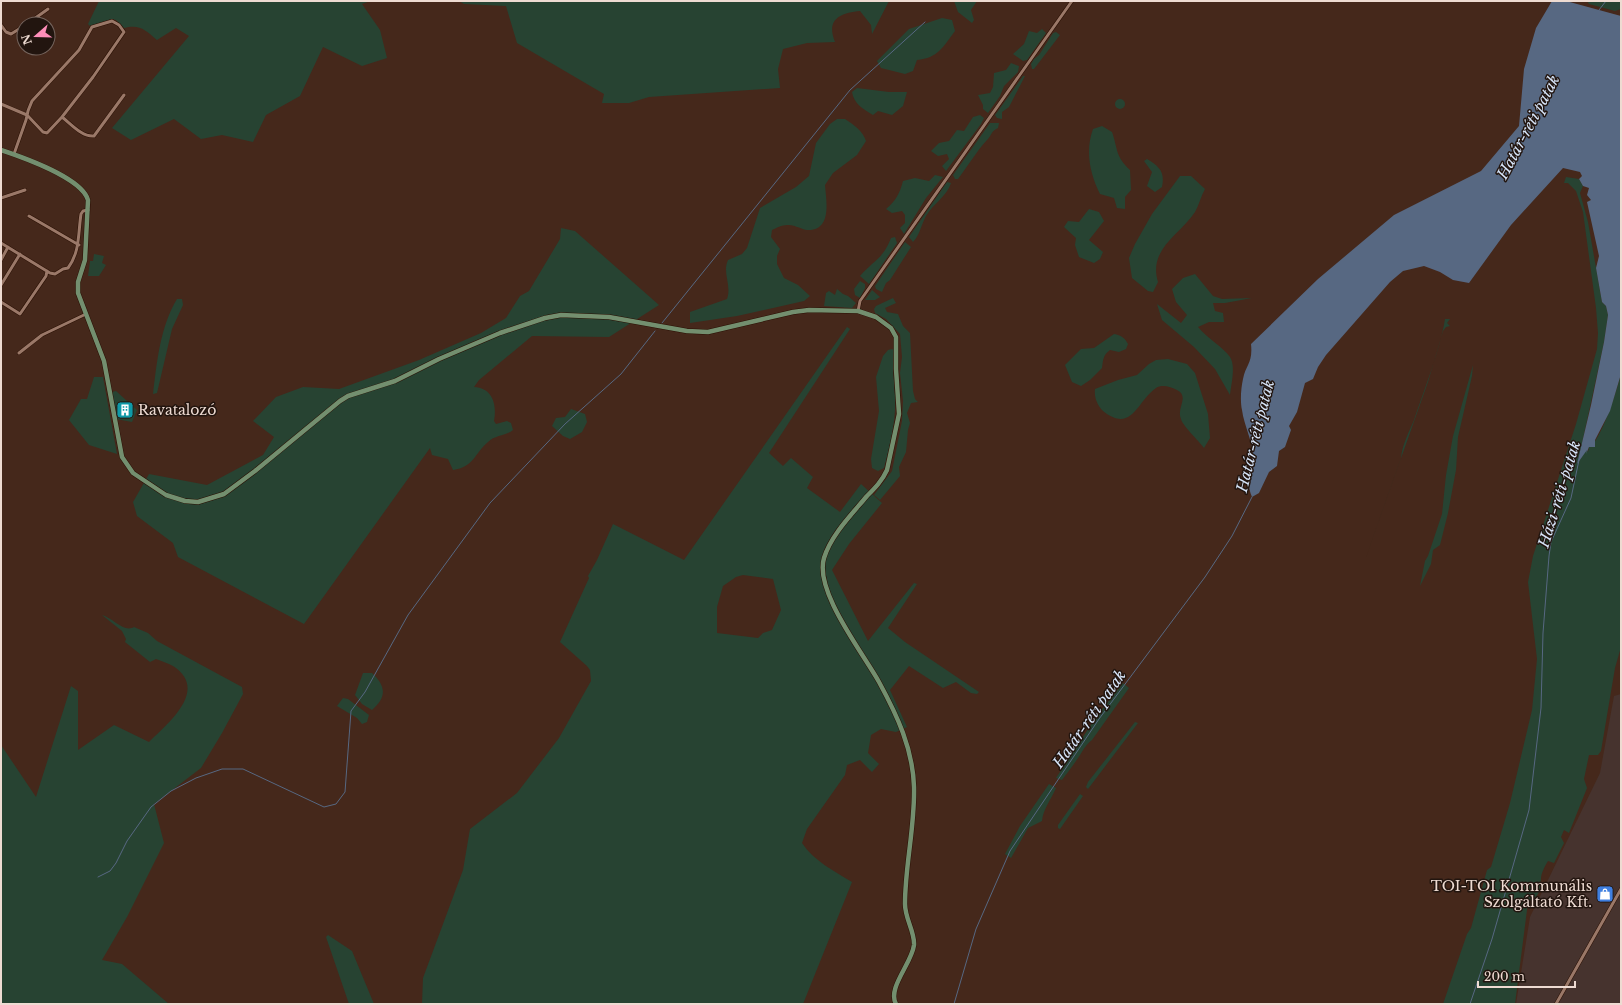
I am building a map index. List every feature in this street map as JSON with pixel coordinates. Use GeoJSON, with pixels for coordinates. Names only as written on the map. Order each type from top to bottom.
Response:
{"type":"FeatureCollection","features":[{"type":"Feature","properties":{"kind":"main road"},"geometry":{"type":"LineString","coordinates":[[1,150],[51,169],[86,193],[88,210],[85,260],[78,287],[86,314],[104,361],[120,448],[125,464],[133,473],[166,495],[185,501],[198,502],[224,494],[239,484],[348,396],[395,381],[463,348],[500,333],[545,318],[561,315],[609,317],[687,331],[708,332],[793,312],[809,310],[858,311],[876,317],[891,328],[896,337],[896,369],[899,414],[887,470],[884,478],[857,508],[834,539],[824,558],[822,570],[829,595],[853,641],[879,682],[905,737],[912,761],[913,819],[905,906],[914,944],[912,953],[893,994],[896,1004]]}},
{"type":"Feature","properties":{"kind":"street"},"geometry":{"type":"LineString","coordinates":[[858,311],[861,300],[1072,1]]}},
{"type":"Feature","properties":{"kind":"street"},"geometry":{"type":"LineString","coordinates":[[38,16],[48,9]]}},
{"type":"Feature","properties":{"kind":"street"},"geometry":{"type":"LineString","coordinates":[[1,104],[27,115],[43,132],[47,133],[62,117],[94,77],[124,32],[119,24],[112,21],[93,26],[79,50],[32,101],[27,115],[14,154]]}},
{"type":"Feature","properties":{"kind":"street"},"geometry":{"type":"LineString","coordinates":[[1,25],[6,32],[11,34],[16,31]]}},
{"type":"Feature","properties":{"kind":"street"},"geometry":{"type":"LineString","coordinates":[[62,117],[81,132],[89,136],[94,136],[124,95]]}},
{"type":"Feature","properties":{"kind":"street"},"geometry":{"type":"LineString","coordinates":[[1,198],[24,190]]}},
{"type":"Feature","properties":{"kind":"street"},"geometry":{"type":"LineString","coordinates":[[1,243],[46,271],[54,274],[68,268],[78,245],[81,214],[83,211],[88,210]]}},
{"type":"Feature","properties":{"kind":"street"},"geometry":{"type":"LineString","coordinates":[[30,216],[78,245]]}},
{"type":"Feature","properties":{"kind":"street"},"geometry":{"type":"LineString","coordinates":[[1,260],[8,247]]}},
{"type":"Feature","properties":{"kind":"street"},"geometry":{"type":"LineString","coordinates":[[1,285],[20,254]]}},
{"type":"Feature","properties":{"kind":"street"},"geometry":{"type":"LineString","coordinates":[[1,302],[20,314],[46,276],[46,271]]}},
{"type":"Feature","properties":{"kind":"street"},"geometry":{"type":"LineString","coordinates":[[19,353],[42,335],[86,314]]}},
{"type":"Feature","properties":{"kind":"street"},"geometry":{"type":"LineString","coordinates":[[1556,1004],[1621,889]]}},
{"type":"Feature","properties":{"kind":"shaded area"},"geometry":{"type":"Polygon","coordinates":[[[1621,694],[1621,1004],[1516,1004],[1530,917],[1600,773],[1614,696],[1621,694]]]}},
{"type":"Feature","properties":{"kind":"green space"},"geometry":{"type":"Polygon","coordinates":[[[99,1],[370,1],[362,4],[380,30],[387,58],[362,66],[323,47],[300,96],[266,115],[253,142],[222,135],[201,139],[174,119],[131,140],[112,128],[189,36],[176,28],[157,40],[149,33],[138,27],[124,28],[116,20],[112,19],[90,26],[88,24],[99,1]]]}},
{"type":"Feature","properties":{"kind":"green space"},"geometry":{"type":"Polygon","coordinates":[[[459,1],[889,1],[872,34],[871,25],[860,11],[853,12],[840,16],[833,23],[832,28],[835,42],[807,43],[783,49],[778,69],[780,88],[649,97],[629,103],[602,103],[604,94],[517,43],[506,6],[464,4],[459,1]]]}},
{"type":"Feature","properties":{"kind":"green space"},"geometry":{"type":"Polygon","coordinates":[[[954,1],[977,1],[971,10],[974,20],[972,23],[958,12],[954,1]]]}},
{"type":"Feature","properties":{"kind":"green space"},"geometry":{"type":"Polygon","coordinates":[[[1587,1],[1621,1],[1621,9],[1615,11],[1589,4],[1587,1]]]}},
{"type":"Feature","properties":{"kind":"green space"},"geometry":{"type":"Polygon","coordinates":[[[942,18],[952,20],[955,31],[939,51],[930,57],[917,60],[913,71],[905,74],[881,68],[877,61],[909,29],[942,18]]]}},
{"type":"Feature","properties":{"kind":"green space"},"geometry":{"type":"Polygon","coordinates":[[[1042,29],[1046,33],[1027,60],[1023,61],[1013,54],[1024,44],[1029,31],[1037,33],[1042,29]]]}},
{"type":"Feature","properties":{"kind":"green space"},"geometry":{"type":"Polygon","coordinates":[[[1056,32],[1060,35],[1034,69],[1032,69],[1031,64],[1034,59],[1039,55],[1053,33],[1056,32]]]}},
{"type":"Feature","properties":{"kind":"green space"},"geometry":{"type":"Polygon","coordinates":[[[1011,63],[1019,66],[1018,72],[1004,86],[1000,96],[988,113],[983,109],[983,105],[978,95],[990,93],[993,87],[994,73],[1006,70],[1011,63]]]}},
{"type":"Feature","properties":{"kind":"green space"},"geometry":{"type":"Polygon","coordinates":[[[1023,76],[1025,76],[1009,107],[1002,112],[1002,119],[997,118],[995,115],[1023,76]]]}},
{"type":"Feature","properties":{"kind":"green space"},"geometry":{"type":"Polygon","coordinates":[[[857,88],[889,92],[907,92],[903,106],[892,115],[878,111],[873,115],[862,108],[855,100],[852,92],[857,88]]]}},
{"type":"Feature","properties":{"kind":"green space"},"geometry":{"type":"Polygon","coordinates":[[[1120,99],[1125,104],[1120,109],[1115,104],[1120,99]]]}},
{"type":"Feature","properties":{"kind":"green space"},"geometry":{"type":"Polygon","coordinates":[[[980,115],[984,118],[981,124],[946,171],[942,166],[949,159],[947,154],[938,156],[931,151],[939,143],[949,141],[957,130],[964,131],[973,117],[980,115]]]}},
{"type":"Feature","properties":{"kind":"green space"},"geometry":{"type":"Polygon","coordinates":[[[837,119],[845,119],[852,124],[865,137],[866,141],[857,155],[833,173],[825,185],[827,205],[825,219],[818,228],[811,230],[785,225],[772,230],[771,237],[780,249],[777,256],[777,264],[784,278],[798,285],[810,296],[804,301],[737,316],[690,323],[690,312],[727,299],[728,289],[726,265],[728,260],[742,254],[747,248],[760,208],[796,187],[809,176],[816,143],[830,124],[837,119]]]}},
{"type":"Feature","properties":{"kind":"green space"},"geometry":{"type":"Polygon","coordinates":[[[990,123],[999,123],[998,128],[993,132],[958,179],[955,179],[953,175],[990,123]]]}},
{"type":"Feature","properties":{"kind":"green space"},"geometry":{"type":"Polygon","coordinates":[[[1102,126],[1112,132],[1119,156],[1130,170],[1131,190],[1125,197],[1125,209],[1117,208],[1114,198],[1100,194],[1091,170],[1089,146],[1093,129],[1102,126]]]}},
{"type":"Feature","properties":{"kind":"green space"},"geometry":{"type":"Polygon","coordinates":[[[1147,159],[1158,167],[1163,177],[1162,187],[1155,192],[1147,186],[1152,172],[1144,161],[1147,159]]]}},
{"type":"Feature","properties":{"kind":"green space"},"geometry":{"type":"Polygon","coordinates":[[[935,175],[943,177],[926,198],[904,234],[900,228],[905,223],[905,215],[902,211],[892,213],[886,209],[897,197],[903,181],[915,178],[929,181],[935,175]]]}},
{"type":"Feature","properties":{"kind":"green space"},"geometry":{"type":"Polygon","coordinates":[[[1180,176],[1191,176],[1205,189],[1195,212],[1161,252],[1157,261],[1156,271],[1158,282],[1153,292],[1148,291],[1132,278],[1129,258],[1152,214],[1180,176]]]}},
{"type":"Feature","properties":{"kind":"green space"},"geometry":{"type":"Polygon","coordinates":[[[1566,177],[1579,179],[1583,186],[1580,193],[1588,222],[1602,302],[1606,306],[1608,315],[1604,342],[1578,462],[1587,449],[1588,452],[1589,447],[1594,443],[1603,426],[1621,374],[1621,647],[1615,668],[1601,751],[1598,755],[1589,755],[1584,779],[1587,788],[1569,833],[1564,830],[1561,837],[1564,843],[1554,863],[1548,861],[1544,867],[1539,893],[1528,902],[1515,1004],[1443,1004],[1467,934],[1471,928],[1487,870],[1491,867],[1510,803],[1532,710],[1537,659],[1528,582],[1533,556],[1576,424],[1597,349],[1598,333],[1596,308],[1583,212],[1576,191],[1568,183],[1564,183],[1566,177]]]}},
{"type":"Feature","properties":{"kind":"green space"},"geometry":{"type":"Polygon","coordinates":[[[947,182],[951,183],[949,188],[926,216],[913,242],[909,237],[947,182]]]}},
{"type":"Feature","properties":{"kind":"green space"},"geometry":{"type":"Polygon","coordinates":[[[1089,209],[1099,212],[1104,221],[1089,240],[1103,252],[1100,259],[1094,263],[1079,257],[1075,245],[1076,238],[1064,227],[1068,221],[1079,222],[1089,209]]]}},
{"type":"Feature","properties":{"kind":"green space"},"geometry":{"type":"Polygon","coordinates":[[[561,228],[575,231],[659,305],[609,337],[532,336],[479,380],[474,387],[486,390],[492,398],[495,409],[494,421],[496,424],[507,421],[511,423],[513,430],[491,440],[470,463],[453,470],[448,459],[432,455],[430,448],[304,624],[178,557],[173,543],[137,516],[133,502],[149,474],[207,485],[263,455],[274,437],[253,421],[276,397],[303,387],[339,389],[419,360],[481,333],[506,318],[520,296],[529,291],[560,239],[561,228]]]}},
{"type":"Feature","properties":{"kind":"green space"},"geometry":{"type":"Polygon","coordinates":[[[895,237],[897,243],[869,284],[860,276],[885,251],[891,238],[895,237]]]}},
{"type":"Feature","properties":{"kind":"green space"},"geometry":{"type":"Polygon","coordinates":[[[905,242],[911,247],[890,280],[886,283],[882,292],[876,289],[875,286],[905,242]]]}},
{"type":"Feature","properties":{"kind":"green space"},"geometry":{"type":"Polygon","coordinates":[[[94,254],[104,256],[102,263],[106,265],[99,276],[88,276],[90,261],[93,261],[94,254]]]}},
{"type":"Feature","properties":{"kind":"green space"},"geometry":{"type":"Polygon","coordinates":[[[1195,274],[1213,296],[1222,299],[1252,298],[1225,303],[1213,303],[1215,311],[1223,313],[1224,322],[1209,322],[1198,327],[1230,357],[1232,361],[1233,370],[1230,395],[1215,369],[1194,347],[1162,320],[1157,304],[1181,323],[1187,315],[1176,302],[1172,289],[1183,278],[1195,274]]]}},
{"type":"Feature","properties":{"kind":"green space"},"geometry":{"type":"Polygon","coordinates":[[[860,281],[865,284],[865,288],[860,298],[855,295],[854,289],[860,281]]]}},
{"type":"Feature","properties":{"kind":"green space"},"geometry":{"type":"Polygon","coordinates":[[[837,289],[856,303],[852,308],[824,306],[826,293],[829,291],[835,295],[837,289]]]}},
{"type":"Feature","properties":{"kind":"green space"},"geometry":{"type":"Polygon","coordinates":[[[872,290],[880,297],[875,300],[865,300],[872,290]]]}},
{"type":"Feature","properties":{"kind":"green space"},"geometry":{"type":"Polygon","coordinates":[[[893,298],[896,303],[885,308],[887,312],[898,314],[903,326],[910,333],[913,391],[915,399],[918,402],[911,403],[907,413],[910,423],[906,452],[899,467],[900,476],[880,500],[874,495],[892,471],[902,421],[903,401],[900,373],[902,357],[900,334],[886,319],[875,313],[874,309],[876,306],[893,298]]]}},
{"type":"Feature","properties":{"kind":"green space"},"geometry":{"type":"Polygon","coordinates":[[[177,299],[182,299],[183,305],[172,329],[157,393],[153,394],[163,333],[171,310],[177,299]]]}},
{"type":"Feature","properties":{"kind":"green space"},"geometry":{"type":"Polygon","coordinates":[[[1445,319],[1450,319],[1447,323],[1450,326],[1446,327],[1443,331],[1440,340],[1445,319]]]}},
{"type":"Feature","properties":{"kind":"green space"},"geometry":{"type":"Polygon","coordinates":[[[847,327],[850,329],[769,453],[783,466],[791,458],[813,477],[807,488],[840,512],[861,484],[882,503],[849,544],[832,570],[868,641],[914,583],[917,584],[888,628],[905,642],[979,692],[977,694],[971,693],[956,682],[943,688],[909,666],[890,690],[907,727],[896,732],[881,729],[871,735],[868,753],[879,764],[872,772],[860,760],[847,765],[845,775],[807,829],[802,843],[812,855],[852,882],[803,1004],[422,1004],[423,978],[463,870],[470,829],[517,793],[559,738],[591,681],[590,670],[587,666],[560,642],[589,578],[588,576],[613,524],[684,560],[847,327]],[[743,575],[736,577],[723,586],[717,607],[717,633],[758,638],[763,633],[772,630],[781,610],[773,579],[743,575]]]}},
{"type":"Feature","properties":{"kind":"green space"},"geometry":{"type":"Polygon","coordinates":[[[1114,334],[1121,336],[1126,340],[1128,344],[1126,349],[1119,352],[1110,350],[1104,358],[1102,368],[1090,380],[1081,386],[1072,382],[1065,365],[1081,349],[1094,348],[1114,334]]]}},
{"type":"Feature","properties":{"kind":"green space"},"geometry":{"type":"Polygon","coordinates":[[[888,350],[894,350],[894,417],[891,439],[884,468],[878,471],[872,468],[871,459],[879,411],[876,377],[883,356],[888,350]]]}},
{"type":"Feature","properties":{"kind":"green space"},"geometry":{"type":"Polygon","coordinates":[[[1168,359],[1187,364],[1195,373],[1208,414],[1210,438],[1204,448],[1182,422],[1180,411],[1183,399],[1181,393],[1175,389],[1164,386],[1156,388],[1133,413],[1128,417],[1121,419],[1113,417],[1103,411],[1096,401],[1095,389],[1118,380],[1137,375],[1156,360],[1168,359]]]}},
{"type":"Feature","properties":{"kind":"green space"},"geometry":{"type":"Polygon","coordinates":[[[1434,363],[1428,382],[1366,557],[1401,458],[1404,443],[1414,420],[1434,363]]]}},
{"type":"Feature","properties":{"kind":"green space"},"geometry":{"type":"Polygon","coordinates":[[[1473,365],[1472,376],[1458,437],[1456,470],[1448,513],[1440,545],[1433,550],[1431,564],[1420,586],[1425,561],[1442,514],[1446,475],[1453,436],[1473,365]]]}},
{"type":"Feature","properties":{"kind":"green space"},"geometry":{"type":"Polygon","coordinates":[[[94,377],[103,377],[117,454],[89,445],[69,420],[81,399],[87,399],[94,377]]]}},
{"type":"Feature","properties":{"kind":"green space"},"geometry":{"type":"Polygon","coordinates":[[[116,391],[137,410],[132,422],[116,419],[112,392],[116,391]]]}},
{"type":"Feature","properties":{"kind":"green space"},"geometry":{"type":"Polygon","coordinates":[[[571,409],[585,414],[587,422],[582,432],[570,439],[563,436],[552,426],[556,418],[565,417],[571,409]]]}},
{"type":"Feature","properties":{"kind":"green space"},"geometry":{"type":"Polygon","coordinates":[[[102,615],[122,627],[134,627],[148,633],[157,641],[242,687],[243,694],[201,768],[154,804],[164,843],[127,917],[102,960],[122,964],[169,1004],[1,1004],[1,745],[36,797],[71,686],[78,691],[78,750],[114,725],[149,742],[166,726],[182,706],[186,696],[187,685],[183,675],[167,663],[156,659],[150,662],[125,642],[126,639],[122,631],[102,615]]]}},
{"type":"Feature","properties":{"kind":"green space"},"geometry":{"type":"Polygon","coordinates":[[[363,673],[372,673],[380,682],[382,687],[383,692],[380,701],[372,710],[362,704],[355,695],[363,673]]]}},
{"type":"Feature","properties":{"kind":"green space"},"geometry":{"type":"Polygon","coordinates":[[[1123,683],[1129,688],[1062,780],[1056,778],[1096,717],[1123,683]]]}},
{"type":"Feature","properties":{"kind":"green space"},"geometry":{"type":"Polygon","coordinates":[[[343,698],[348,699],[369,715],[367,722],[362,724],[357,718],[337,706],[343,698]]]}},
{"type":"Feature","properties":{"kind":"green space"},"geometry":{"type":"Polygon","coordinates":[[[1135,722],[1138,723],[1088,789],[1086,787],[1088,782],[1135,722]]]}},
{"type":"Feature","properties":{"kind":"green space"},"geometry":{"type":"Polygon","coordinates":[[[1049,784],[1056,788],[1046,808],[1042,821],[1028,828],[1011,858],[1005,854],[1020,826],[1049,784]]]}},
{"type":"Feature","properties":{"kind":"green space"},"geometry":{"type":"Polygon","coordinates":[[[1080,794],[1083,796],[1060,829],[1058,828],[1058,825],[1080,794]]]}},
{"type":"Feature","properties":{"kind":"green space"},"geometry":{"type":"Polygon","coordinates":[[[328,935],[352,951],[374,1004],[349,1004],[326,937],[328,935]]]}},
{"type":"Feature","properties":{"kind":"water"},"geometry":{"type":"Polygon","coordinates":[[[1552,1],[1566,1],[1621,16],[1621,374],[1610,411],[1595,440],[1595,447],[1589,447],[1586,454],[1587,450],[1577,464],[1591,405],[1608,315],[1606,306],[1602,302],[1596,268],[1599,256],[1587,202],[1591,200],[1587,195],[1589,188],[1583,186],[1579,179],[1582,176],[1580,172],[1563,168],[1511,225],[1469,283],[1453,280],[1440,272],[1424,266],[1403,271],[1390,282],[1326,355],[1318,367],[1313,379],[1305,383],[1297,412],[1289,426],[1291,430],[1285,447],[1279,451],[1277,466],[1269,472],[1259,493],[1252,497],[1249,481],[1253,452],[1241,406],[1241,390],[1244,374],[1251,355],[1251,344],[1318,279],[1394,215],[1481,171],[1519,126],[1524,69],[1536,28],[1552,1]]]}},
{"type":"Feature","properties":{"kind":"waterway","name":"Határ-réti patak"},"geometry":{"type":"LineString","coordinates":[[1599,10],[1606,1]]}},
{"type":"Feature","properties":{"kind":"waterway"},"geometry":{"type":"LineString","coordinates":[[662,323],[850,90],[925,22]]}},
{"type":"Feature","properties":{"kind":"waterway"},"geometry":{"type":"LineString","coordinates":[[98,877],[110,871],[116,863],[127,841],[151,807],[171,791],[196,778],[222,769],[243,769],[324,807],[336,804],[345,792],[351,711],[365,692],[408,615],[490,503],[565,424],[621,374],[655,331]]}},
{"type":"Feature","properties":{"kind":"waterway","name":"Házi-réti-patak"},"geometry":{"type":"LineString","coordinates":[[1470,1004],[1492,939],[1529,810],[1541,708],[1543,633],[1549,556],[1551,542],[1571,498],[1579,460]]}},
{"type":"Feature","properties":{"kind":"waterway","name":"Határ-réti patak"},"geometry":{"type":"LineString","coordinates":[[954,1004],[976,929],[1010,851],[1099,719],[1205,577],[1232,536],[1252,497]]}},
{"type":"Feature","properties":{"kind":"place","name":"Ravatalozó"},"geometry":{"type":"Point","coordinates":[125,410]}},
{"type":"Feature","properties":{"kind":"place","name":"TOI-TOI Kommunális Szolgáltató Kft."},"geometry":{"type":"Point","coordinates":[1605,894]}}]}
